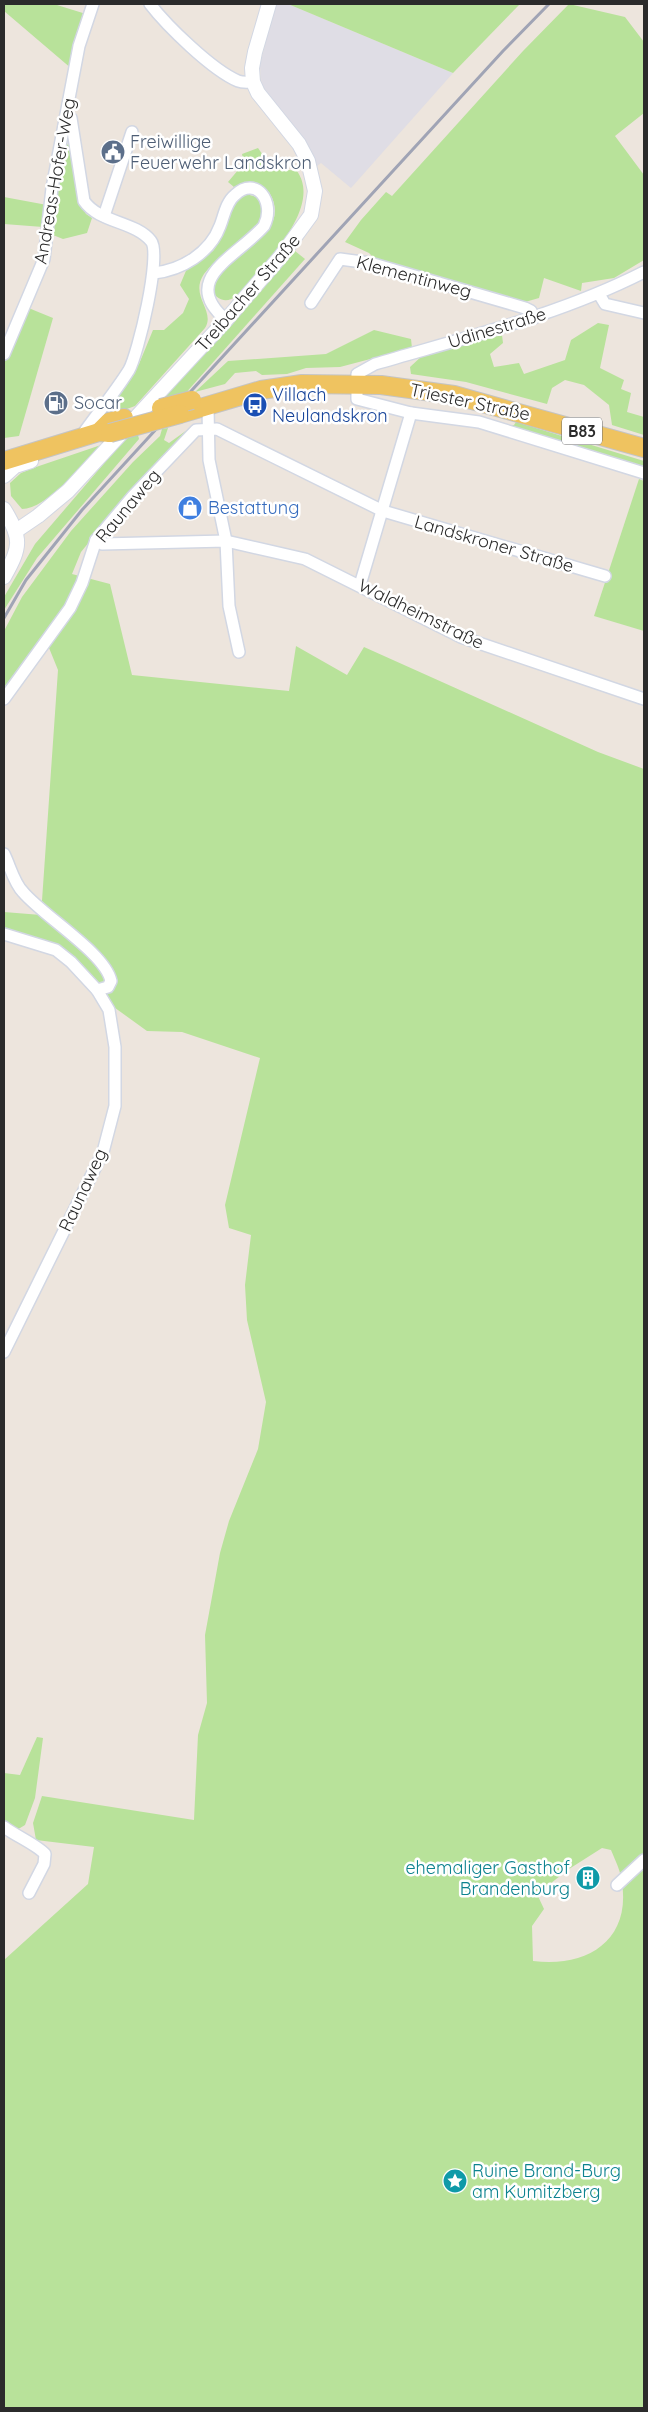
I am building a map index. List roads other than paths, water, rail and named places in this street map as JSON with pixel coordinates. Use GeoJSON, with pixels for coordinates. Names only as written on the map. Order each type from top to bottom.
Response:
{"type":"FeatureCollection","features":[{"type":"Feature","properties":{"kind":"main road","name":"Triester Straße"},"geometry":{"type":"LineString","coordinates":[[4,461],[80,438],[208,407],[234,397],[302,384],[390,386],[454,395],[644,448]]}},
{"type":"Feature","properties":{"kind":"main road","name":"Triester Straße"},"geometry":{"type":"LineString","coordinates":[[105,432],[109,422],[202,397],[234,397]]}},
{"type":"Feature","properties":{"kind":"street","name":"Andreas-Hofer-Weg"},"geometry":{"type":"LineString","coordinates":[[4,354],[44,259],[52,188],[79,46],[93,4]]}},
{"type":"Feature","properties":{"kind":"street"},"geometry":{"type":"LineString","coordinates":[[150,4],[170,28],[225,74],[240,82],[254,82]]}},
{"type":"Feature","properties":{"kind":"street","name":"Treibacher Straße"},"geometry":{"type":"LineString","coordinates":[[16,530],[38,516],[68,491],[226,320],[303,228],[311,215],[315,191],[308,161],[299,144],[258,93],[254,82],[252,68],[255,52],[269,4]]}},
{"type":"Feature","properties":{"kind":"street"},"geometry":{"type":"LineString","coordinates":[[67,114],[71,118],[84,201],[90,210],[143,234],[152,242],[155,251],[154,273],[136,356],[129,369],[80,438]]}},
{"type":"Feature","properties":{"kind":"street"},"geometry":{"type":"LineString","coordinates":[[104,216],[132,132]]}},
{"type":"Feature","properties":{"kind":"street"},"geometry":{"type":"LineString","coordinates":[[154,273],[167,271],[204,251],[217,234],[230,201],[235,194],[252,189],[262,193],[267,200],[269,209],[268,218],[264,226],[220,267],[210,279],[206,288],[207,299],[215,311],[226,320]]}},
{"type":"Feature","properties":{"kind":"street","name":"Klementinweg"},"geometry":{"type":"LineString","coordinates":[[311,303],[340,258],[370,263],[525,308],[531,311],[534,318]]}},
{"type":"Feature","properties":{"kind":"street","name":"Udinestraße"},"geometry":{"type":"LineString","coordinates":[[357,384],[357,374],[375,364],[534,318],[599,294],[644,272]]}},
{"type":"Feature","properties":{"kind":"street"},"geometry":{"type":"LineString","coordinates":[[599,294],[604,304],[644,313]]}},
{"type":"Feature","properties":{"kind":"street"},"geometry":{"type":"LineString","coordinates":[[357,384],[357,399],[411,413],[479,422],[644,473]]}},
{"type":"Feature","properties":{"kind":"street"},"geometry":{"type":"LineString","coordinates":[[208,407],[213,484],[226,541],[229,606],[239,652]]}},
{"type":"Feature","properties":{"kind":"street"},"geometry":{"type":"LineString","coordinates":[[360,585],[411,413]]}},
{"type":"Feature","properties":{"kind":"street","name":"Landskroner Straße"},"geometry":{"type":"LineString","coordinates":[[208,429],[217,429],[383,511],[605,576]]}},
{"type":"Feature","properties":{"kind":"street","name":"Raunaweg"},"geometry":{"type":"LineString","coordinates":[[4,699],[70,608],[82,583],[96,540],[133,496],[196,430],[208,429]]}},
{"type":"Feature","properties":{"kind":"street"},"geometry":{"type":"LineString","coordinates":[[4,476],[15,466],[31,460],[38,451]]}},
{"type":"Feature","properties":{"kind":"street"},"geometry":{"type":"LineString","coordinates":[[4,509],[16,530],[18,548],[4,577]]}},
{"type":"Feature","properties":{"kind":"street","name":"Waldheimstraße"},"geometry":{"type":"LineString","coordinates":[[96,540],[102,544],[226,541],[305,559],[461,636],[644,699]]}},
{"type":"Feature","properties":{"kind":"street"},"geometry":{"type":"LineString","coordinates":[[4,854],[22,892],[110,973],[111,981],[108,987],[97,990]]}},
{"type":"Feature","properties":{"kind":"street","name":"Raunaweg"},"geometry":{"type":"LineString","coordinates":[[4,934],[56,950],[72,962],[97,990],[109,1010],[115,1047],[115,1106],[103,1152],[4,1352]]}},
{"type":"Feature","properties":{"kind":"street"},"geometry":{"type":"LineString","coordinates":[[4,1827],[26,1843],[38,1846],[45,1854],[44,1864],[29,1894]]}},
{"type":"Feature","properties":{"kind":"street"},"geometry":{"type":"LineString","coordinates":[[617,1885],[644,1860]]}},
{"type":"Feature","properties":{"kind":"railway"},"geometry":{"type":"LineString","coordinates":[[4,618],[26,580],[82,510],[503,51],[549,4]]}},
{"type":"Feature","properties":{"kind":"place","name":"Freiwillige Feuerwehr Landskron"},"geometry":{"type":"Point","coordinates":[113,152]}},
{"type":"Feature","properties":{"kind":"place","name":"Socar"},"geometry":{"type":"Point","coordinates":[56,403]}},
{"type":"Feature","properties":{"kind":"place","name":"Villach Neulandskron"},"geometry":{"type":"Point","coordinates":[255,405]}},
{"type":"Feature","properties":{"kind":"place","name":"Bestattung"},"geometry":{"type":"Point","coordinates":[190,508]}},
{"type":"Feature","properties":{"kind":"place","name":"ehemaliger Gasthof Brandenburg"},"geometry":{"type":"Point","coordinates":[588,1878]}},
{"type":"Feature","properties":{"kind":"place","name":"Ruine Brand-Burg am Kumitzberg"},"geometry":{"type":"Point","coordinates":[455,2181]}}]}
